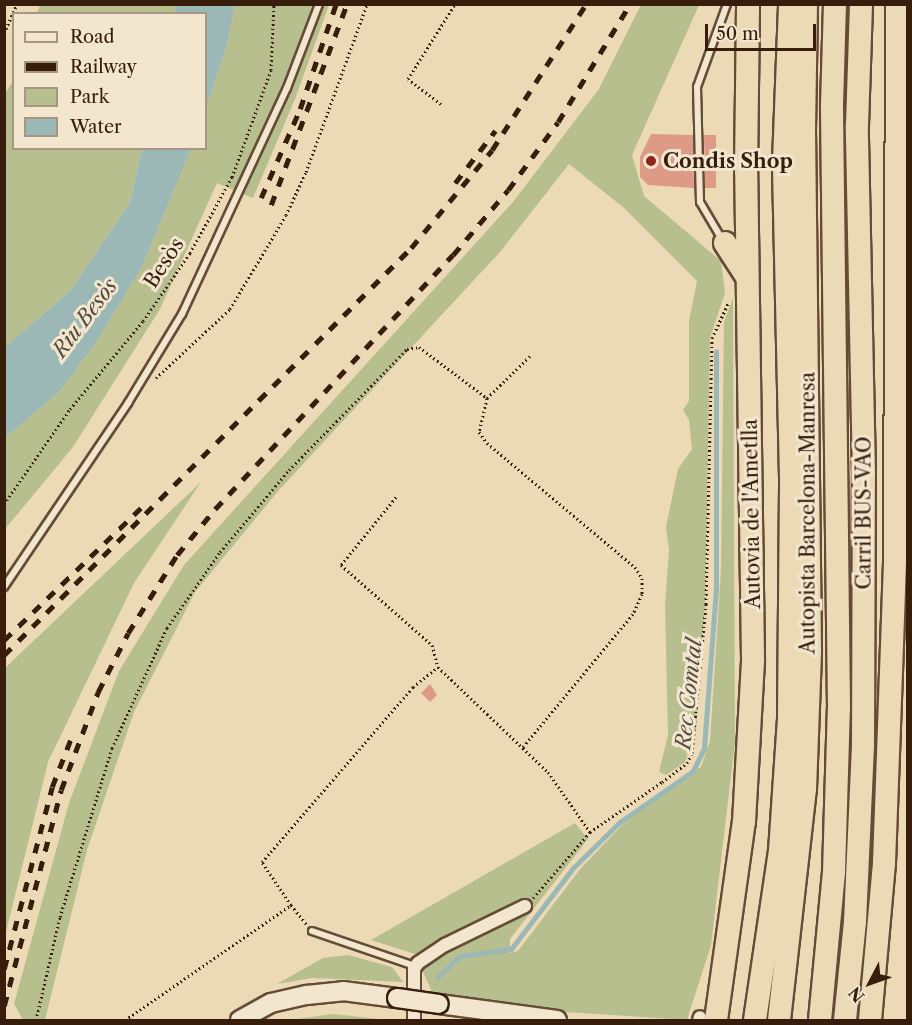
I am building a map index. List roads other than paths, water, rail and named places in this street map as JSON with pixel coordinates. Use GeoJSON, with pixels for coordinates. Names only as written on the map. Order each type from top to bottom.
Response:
{"type":"FeatureCollection","features":[{"type":"Feature","properties":{"kind":"highway","name":"Autovia de l'Ametlla"},"geometry":{"type":"LineString","coordinates":[[705,1019],[731,931],[744,822],[753,659],[747,278],[748,4]]}},
{"type":"Feature","properties":{"kind":"highway"},"geometry":{"type":"LineString","coordinates":[[755,1020],[780,851],[789,718],[791,498],[784,162],[790,4]]}},
{"type":"Feature","properties":{"kind":"highway","name":"Autopista Barcelona-Manresa"},"geometry":{"type":"LineString","coordinates":[[779,1020],[801,844],[809,672],[806,4]]}},
{"type":"Feature","properties":{"kind":"highway"},"geometry":{"type":"LineString","coordinates":[[805,97],[817,4]]}},
{"type":"Feature","properties":{"kind":"highway"},"geometry":{"type":"LineString","coordinates":[[820,1020],[834,873],[839,708],[832,105],[835,4]]}},
{"type":"Feature","properties":{"kind":"highway","name":"Carril BUS-VAO"},"geometry":{"type":"LineString","coordinates":[[845,1020],[858,862],[864,670],[857,125],[861,4]]}},
{"type":"Feature","properties":{"kind":"highway"},"geometry":{"type":"LineString","coordinates":[[870,1020],[889,741],[897,227],[897,4]]}},
{"type":"Feature","properties":{"kind":"highway"},"geometry":{"type":"LineString","coordinates":[[864,670],[876,568],[885,356],[897,227]]}},
{"type":"Feature","properties":{"kind":"highway"},"geometry":{"type":"LineString","coordinates":[[725,243],[747,278]]}},
{"type":"Feature","properties":{"kind":"street"},"geometry":{"type":"LineString","coordinates":[[414,1020],[415,966],[445,945],[525,906]]}},
{"type":"Feature","properties":{"kind":"street"},"geometry":{"type":"LineString","coordinates":[[240,1020],[271,1003],[307,994],[343,991],[557,1020]]}},
{"type":"Feature","properties":{"kind":"lane"},"geometry":{"type":"LineString","coordinates":[[4,586],[128,404],[182,314],[287,88],[319,4]]}},
{"type":"Feature","properties":{"kind":"lane"},"geometry":{"type":"LineString","coordinates":[[725,243],[700,202],[697,87],[727,4]]}},
{"type":"Feature","properties":{"kind":"lane"},"geometry":{"type":"LineString","coordinates":[[312,931],[415,966]]}},
{"type":"Feature","properties":{"kind":"water"},"geometry":{"type":"Polygon","coordinates":[[[176,5],[235,5],[226,49],[207,105],[207,12],[174,12],[176,5]]]}},
{"type":"Feature","properties":{"kind":"water","name":"Riu Besòs"},"geometry":{"type":"Polygon","coordinates":[[[142,150],[191,150],[142,267],[96,343],[59,392],[5,438],[5,347],[70,291],[130,203],[142,150]]]}},
{"type":"Feature","properties":{"kind":"waterway","name":"Rec Comtal"},"geometry":{"type":"LineString","coordinates":[[438,977],[460,956],[511,949],[574,867],[620,822],[693,771],[704,748],[716,590],[716,352]]}},
{"type":"Feature","properties":{"kind":"railway"},"geometry":{"type":"LineString","coordinates":[[261,198],[300,109],[336,4]]}},
{"type":"Feature","properties":{"kind":"railway"},"geometry":{"type":"LineString","coordinates":[[271,205],[347,4]]}},
{"type":"Feature","properties":{"kind":"railway"},"geometry":{"type":"LineString","coordinates":[[4,655],[411,248],[492,150],[586,4]]}},
{"type":"Feature","properties":{"kind":"railway"},"geometry":{"type":"LineString","coordinates":[[4,1006],[61,790],[98,692],[128,633],[177,555],[215,509],[453,255],[508,190],[558,122],[630,4]]}},
{"type":"Feature","properties":{"kind":"railway"},"geometry":{"type":"LineString","coordinates":[[455,183],[495,131]]}},
{"type":"Feature","properties":{"kind":"railway"},"geometry":{"type":"LineString","coordinates":[[4,640],[147,502]]}},
{"type":"Feature","properties":{"kind":"railway"},"geometry":{"type":"LineString","coordinates":[[4,969],[52,787],[72,736]]}},
{"type":"Feature","properties":{"kind":"place","name":"Condis Shop"},"geometry":{"type":"Point","coordinates":[651,161]}}]}
